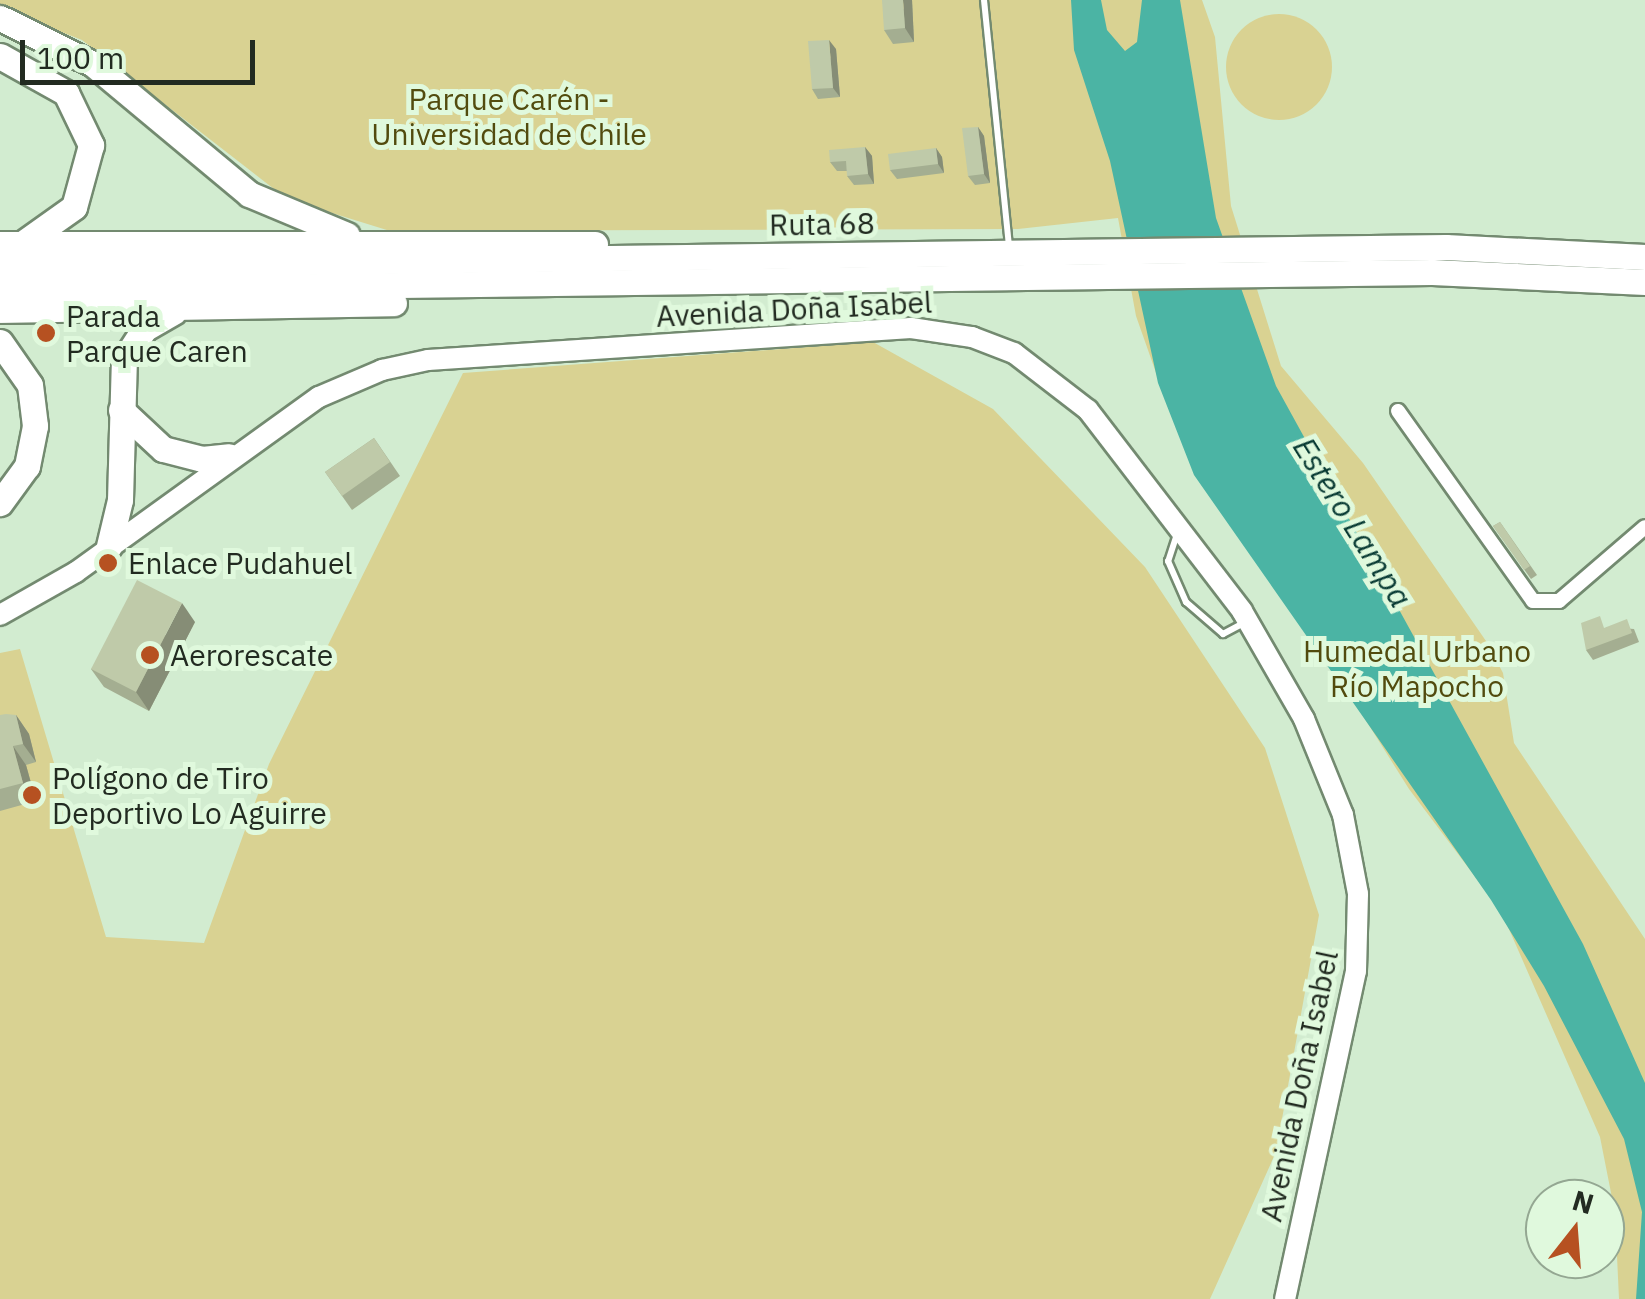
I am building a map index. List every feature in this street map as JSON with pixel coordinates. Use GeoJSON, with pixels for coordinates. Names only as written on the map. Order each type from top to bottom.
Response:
{"type":"FeatureCollection","features":[{"type":"Feature","properties":{"kind":"highway"},"geometry":{"type":"LineString","coordinates":[[0,18],[94,64],[262,201],[376,242]]}},
{"type":"Feature","properties":{"kind":"highway"},"geometry":{"type":"LineString","coordinates":[[0,56],[56,84],[76,106],[90,145],[74,207],[51,230],[9,244]]}},
{"type":"Feature","properties":{"kind":"highway"},"geometry":{"type":"LineString","coordinates":[[9,244],[574,243],[726,258]]}},
{"type":"Feature","properties":{"kind":"highway","name":"Ruta 68"},"geometry":{"type":"LineString","coordinates":[[0,290],[553,285],[1289,260],[1496,247],[1645,258]]}},
{"type":"Feature","properties":{"kind":"highway","name":"Ruta 68"},"geometry":{"type":"LineString","coordinates":[[0,266],[1009,253],[1120,263]]}},
{"type":"Feature","properties":{"kind":"highway","name":"Ruta 68"},"geometry":{"type":"LineString","coordinates":[[1289,260],[1645,282]]}},
{"type":"Feature","properties":{"kind":"highway"},"geometry":{"type":"LineString","coordinates":[[0,310],[388,303],[553,285]]}},
{"type":"Feature","properties":{"kind":"highway"},"geometry":{"type":"LineString","coordinates":[[109,546],[120,500],[122,370],[132,342],[151,323],[182,308]]}},
{"type":"Feature","properties":{"kind":"highway"},"geometry":{"type":"LineString","coordinates":[[0,342],[24,372],[35,412],[27,466],[0,502]]}},
{"type":"Feature","properties":{"kind":"highway"},"geometry":{"type":"LineString","coordinates":[[122,410],[163,449],[202,459],[229,456]]}},
{"type":"Feature","properties":{"kind":"street","name":"Avenida Doña Isabel"},"geometry":{"type":"LineString","coordinates":[[0,614],[109,546],[229,456],[340,386],[405,364],[930,329],[993,344],[1054,378],[1088,410],[1248,620],[1332,785],[1350,846],[1359,917],[1352,1001],[1285,1299]]}},
{"type":"Feature","properties":{"kind":"street"},"geometry":{"type":"LineString","coordinates":[[1398,411],[1533,601],[1559,601],[1645,528]]}},
{"type":"Feature","properties":{"kind":"lane"},"geometry":{"type":"LineString","coordinates":[[984,0],[1009,253]]}},
{"type":"Feature","properties":{"kind":"lane"},"geometry":{"type":"LineString","coordinates":[[1179,530],[1168,561],[1186,602],[1223,634],[1248,620]]}},
{"type":"Feature","properties":{"kind":"green space","name":"Parque Carén - Universidad de Chile"},"geometry":{"type":"Polygon","coordinates":[[[0,0],[1202,0],[1215,37],[1231,206],[1281,366],[1363,463],[1486,641],[1503,673],[1514,743],[1645,939],[1645,1299],[1619,1299],[1618,1279],[1625,1279],[1625,1179],[1608,1179],[1600,1137],[1501,911],[1409,789],[1167,404],[1136,316],[1118,218],[1018,229],[390,231],[287,199],[82,40],[0,8],[0,0]]]}},
{"type":"Feature","properties":{"kind":"green space"},"geometry":{"type":"Polygon","coordinates":[[[1279,14],[1299,18],[1317,29],[1328,47],[1332,67],[1328,87],[1317,105],[1299,116],[1279,120],[1259,116],[1241,105],[1230,87],[1226,67],[1230,47],[1241,29],[1259,18],[1279,14]]]}},
{"type":"Feature","properties":{"kind":"green space"},"geometry":{"type":"Polygon","coordinates":[[[873,342],[993,409],[1145,567],[1265,748],[1319,915],[1276,1152],[1210,1299],[0,1299],[0,653],[20,649],[106,937],[204,943],[269,764],[463,373],[873,342]]]}},
{"type":"Feature","properties":{"kind":"water","name":"Humedal Urbano Río Mapocho"},"geometry":{"type":"Polygon","coordinates":[[[1071,0],[1101,0],[1107,30],[1125,51],[1137,42],[1142,0],[1180,0],[1216,218],[1276,386],[1583,944],[1645,1083],[1645,1299],[1636,1299],[1642,1212],[1624,1139],[1544,986],[1491,900],[1194,475],[1158,383],[1110,161],[1074,50],[1071,0]]]}},
{"type":"Feature","properties":{"kind":"building"},"geometry":{"type":"Polygon","coordinates":[[[882,0],[903,0],[905,28],[884,30],[882,0]]]}},
{"type":"Feature","properties":{"kind":"building"},"geometry":{"type":"Polygon","coordinates":[[[829,40],[833,88],[812,89],[808,41],[829,40]]]}},
{"type":"Feature","properties":{"kind":"building"},"geometry":{"type":"Polygon","coordinates":[[[978,127],[984,174],[968,176],[962,128],[978,127]]]}},
{"type":"Feature","properties":{"kind":"building"},"geometry":{"type":"Polygon","coordinates":[[[865,147],[868,174],[847,176],[846,161],[830,162],[829,150],[865,147]]]}},
{"type":"Feature","properties":{"kind":"building"},"geometry":{"type":"Polygon","coordinates":[[[936,148],[938,164],[890,170],[888,154],[936,148]]]}},
{"type":"Feature","properties":{"kind":"building"},"geometry":{"type":"Polygon","coordinates":[[[374,438],[390,462],[342,496],[325,472],[374,438]]]}},
{"type":"Feature","properties":{"kind":"building"},"geometry":{"type":"Polygon","coordinates":[[[1500,522],[1530,566],[1524,570],[1493,526],[1500,522]]]}},
{"type":"Feature","properties":{"kind":"building"},"geometry":{"type":"Polygon","coordinates":[[[137,580],[182,603],[136,692],[91,669],[137,580]]]}},
{"type":"Feature","properties":{"kind":"building"},"geometry":{"type":"Polygon","coordinates":[[[1600,616],[1604,628],[1627,619],[1632,633],[1586,650],[1581,623],[1600,616]]]}},
{"type":"Feature","properties":{"kind":"building"},"geometry":{"type":"Polygon","coordinates":[[[0,715],[16,715],[23,744],[13,746],[23,783],[0,789],[0,715]]]}},
{"type":"Feature","properties":{"kind":"place","name":"Parada Parque Caren"},"geometry":{"type":"Point","coordinates":[46,333]}},
{"type":"Feature","properties":{"kind":"place","name":"Enlace Pudahuel"},"geometry":{"type":"Point","coordinates":[108,563]}},
{"type":"Feature","properties":{"kind":"place","name":"Aerorescate"},"geometry":{"type":"Point","coordinates":[150,655]}},
{"type":"Feature","properties":{"kind":"place","name":"Polígono de Tiro Deportivo Lo Aguirre"},"geometry":{"type":"Point","coordinates":[32,795]}},
{"type":"Feature","properties":{"kind":"water label","name":"Estero Lampa"},"geometry":{"type":"Point","coordinates":[1353,522]}}]}
